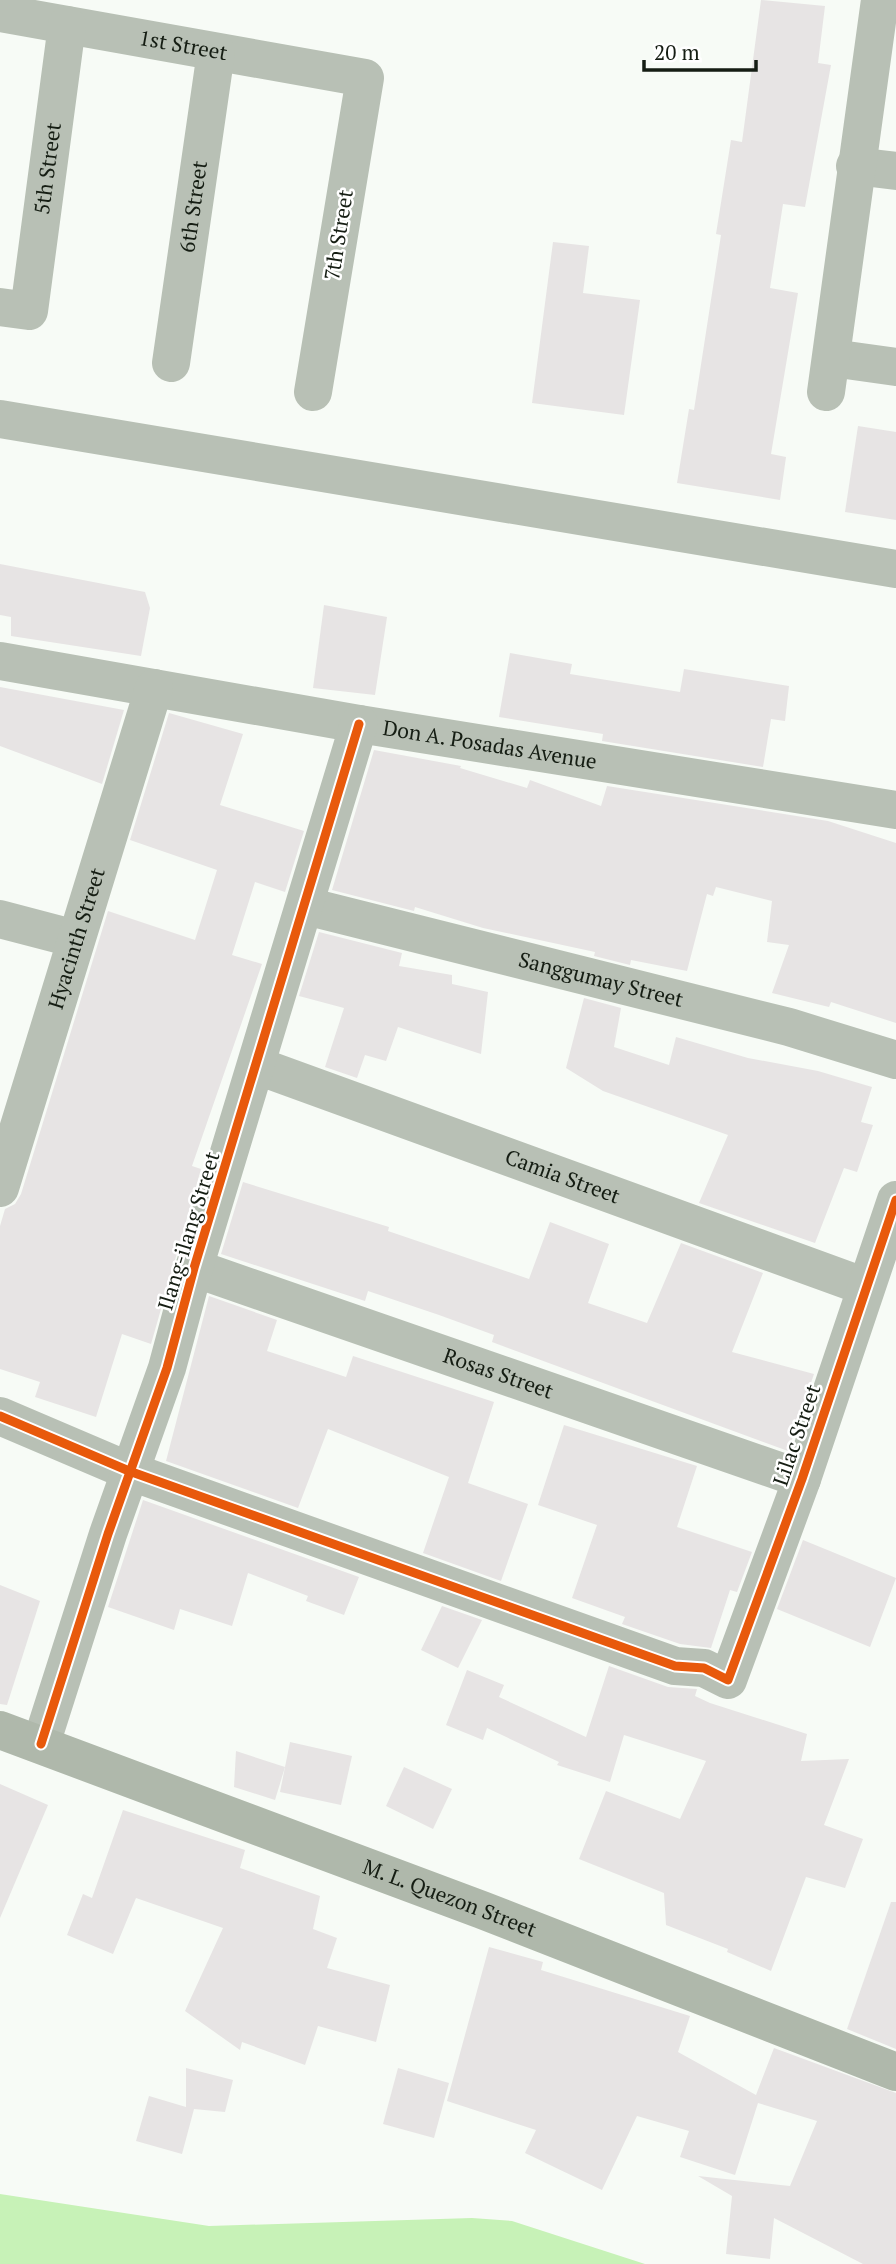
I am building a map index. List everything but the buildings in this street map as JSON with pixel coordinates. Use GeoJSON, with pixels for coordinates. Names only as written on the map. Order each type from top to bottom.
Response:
{"type":"FeatureCollection","features":[{"type":"Feature","properties":{"kind":"main road","name":"M. L. Quezon Street"},"geometry":{"type":"LineString","coordinates":[[0,1730],[482,1910],[896,2072]]}},
{"type":"Feature","properties":{"kind":"street"},"geometry":{"type":"LineString","coordinates":[[880,0],[855,166],[829,375],[896,367]]}},
{"type":"Feature","properties":{"kind":"street","name":"1st Street"},"geometry":{"type":"LineString","coordinates":[[0,13],[365,78]]}},
{"type":"Feature","properties":{"kind":"street","name":"5th Street"},"geometry":{"type":"LineString","coordinates":[[14,309],[67,25]]}},
{"type":"Feature","properties":{"kind":"street","name":"6th Street"},"geometry":{"type":"LineString","coordinates":[[172,363],[216,52]]}},
{"type":"Feature","properties":{"kind":"street","name":"7th Street"},"geometry":{"type":"LineString","coordinates":[[313,392],[365,78]]}},
{"type":"Feature","properties":{"kind":"street"},"geometry":{"type":"LineString","coordinates":[[855,166],[896,172]]}},
{"type":"Feature","properties":{"kind":"street"},"geometry":{"type":"LineString","coordinates":[[0,419],[896,569]]}},
{"type":"Feature","properties":{"kind":"street","name":"Don A. Posadas Avenue"},"geometry":{"type":"LineString","coordinates":[[0,661],[359,724],[896,810]]}},
{"type":"Feature","properties":{"kind":"street","name":"Hyacinth Street"},"geometry":{"type":"LineString","coordinates":[[2,1173],[154,688]]}},
{"type":"Feature","properties":{"kind":"street","name":"Ilang-ilang Street"},"geometry":{"type":"LineString","coordinates":[[41,1744],[130,1471],[167,1368],[194,1268],[258,1066],[359,724]]}},
{"type":"Feature","properties":{"kind":"street","name":"Sanggumay Street"},"geometry":{"type":"LineString","coordinates":[[306,906],[789,1027],[896,1060]]}},
{"type":"Feature","properties":{"kind":"street"},"geometry":{"type":"LineString","coordinates":[[0,919],[76,939]]}},
{"type":"Feature","properties":{"kind":"street","name":"Camia Street"},"geometry":{"type":"LineString","coordinates":[[258,1066],[866,1287]]}},
{"type":"Feature","properties":{"kind":"street","name":"Lilac Street"},"geometry":{"type":"LineString","coordinates":[[130,1471],[675,1667],[704,1668],[728,1680],[802,1479],[896,1200]]}},
{"type":"Feature","properties":{"kind":"street","name":"Rosas Street"},"geometry":{"type":"LineString","coordinates":[[194,1268],[802,1479]]}},
{"type":"Feature","properties":{"kind":"street"},"geometry":{"type":"LineString","coordinates":[[0,1416],[130,1471]]}},
{"type":"Feature","properties":{"kind":"shaded area"},"geometry":{"type":"Polygon","coordinates":[[[0,2194],[209,2226],[472,2218],[512,2221],[645,2264],[0,2264],[0,2194]]]}},
{"type":"Feature","properties":{"kind":"cycle path"},"geometry":{"type":"LineString","coordinates":[[41,1744],[108,1534],[167,1368],[194,1268],[359,724]]}},
{"type":"Feature","properties":{"kind":"cycle path"},"geometry":{"type":"LineString","coordinates":[[0,1416],[129,1471],[675,1666],[704,1668],[728,1680],[802,1479],[896,1200]]}}]}
